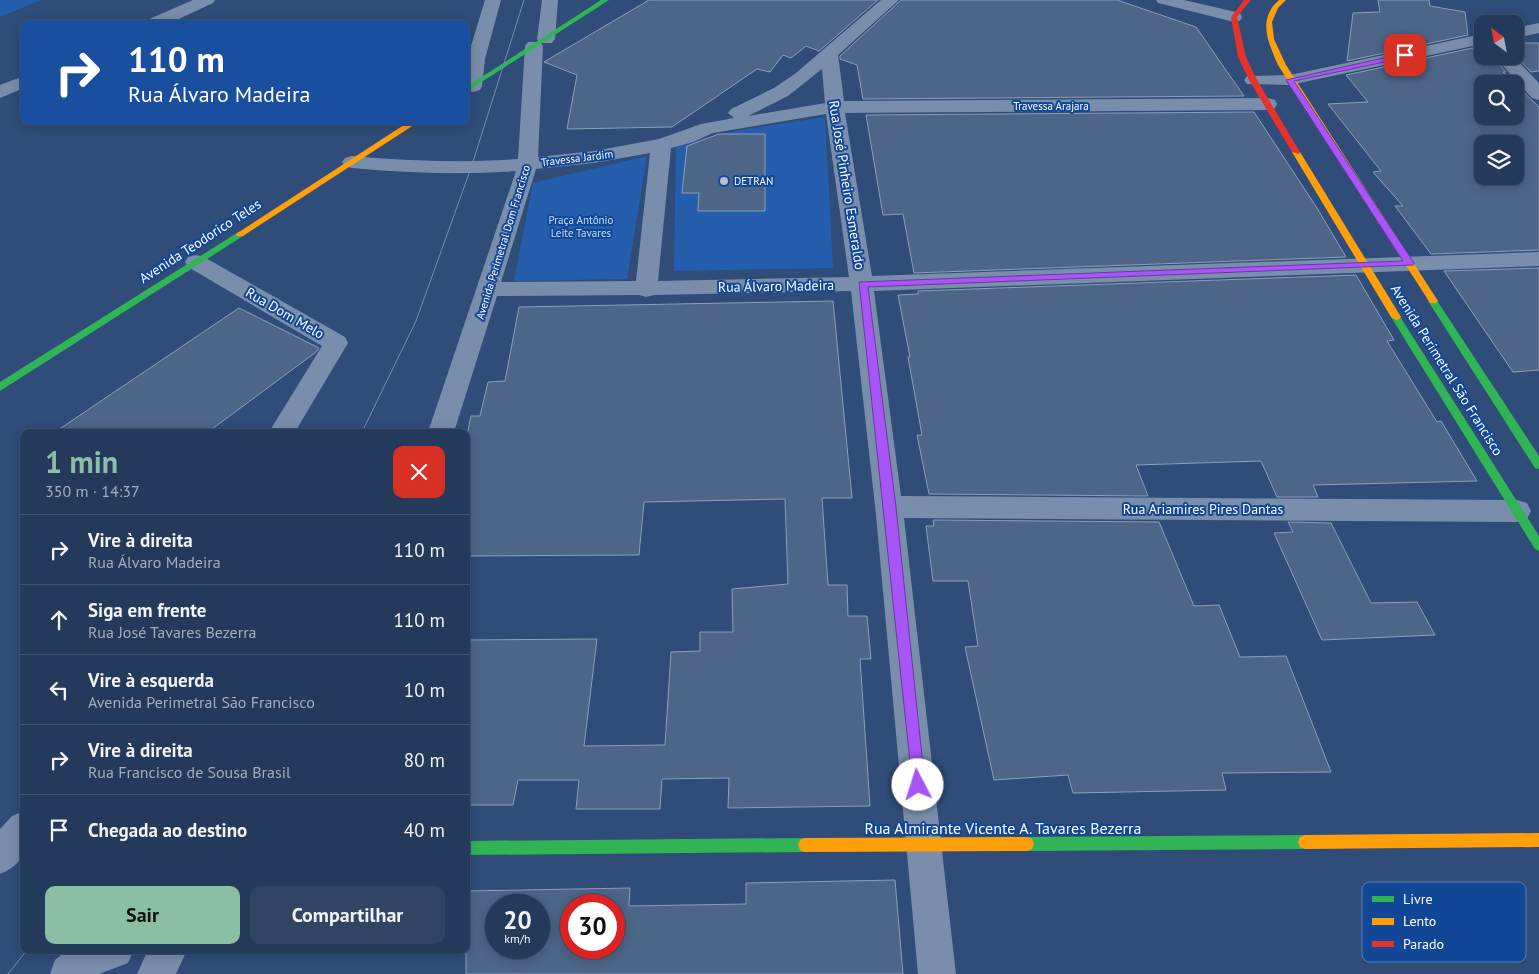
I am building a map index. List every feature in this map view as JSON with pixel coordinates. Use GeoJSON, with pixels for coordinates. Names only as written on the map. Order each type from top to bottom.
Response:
{"type":"FeatureCollection","features":[{"type":"Feature","properties":{"kind":"main road"},"geometry":{"type":"LineString","coordinates":[[470,88],[606,0]]}},
{"type":"Feature","properties":{"kind":"main road"},"geometry":{"type":"LineString","coordinates":[[1234,16],[1248,0]]}},
{"type":"Feature","properties":{"kind":"main road","name":"Avenida Perimetral São Francisco"},"geometry":{"type":"LineString","coordinates":[[1283,0],[1271,10],[1268,24],[1274,50],[1290,80],[1539,465]]}},
{"type":"Feature","properties":{"kind":"main road","name":"Avenida Perimetral São Francisco"},"geometry":{"type":"LineString","coordinates":[[1234,16],[1242,57],[1253,80],[1363,264],[1539,546]]}},
{"type":"Feature","properties":{"kind":"main road","name":"Avenida Teodorico Teles"},"geometry":{"type":"LineString","coordinates":[[0,387],[410,125]]}},
{"type":"Feature","properties":{"kind":"main road","name":"Rua Almirante Vicente A. Tavares Bezerra"},"geometry":{"type":"LineString","coordinates":[[470,848],[1539,840]]}},
{"type":"Feature","properties":{"kind":"street"},"geometry":{"type":"LineString","coordinates":[[162,20],[207,0]]}},
{"type":"Feature","properties":{"kind":"street"},"geometry":{"type":"LineString","coordinates":[[470,88],[476,59],[493,0]]}},
{"type":"Feature","properties":{"kind":"street","name":"Avenida Perimetral Dom Francisco"},"geometry":{"type":"LineString","coordinates":[[443,429],[528,164],[540,43],[550,0]]}},
{"type":"Feature","properties":{"kind":"street","name":"Travessa Jardim"},"geometry":{"type":"LineString","coordinates":[[352,162],[411,168],[528,164],[594,157],[661,145],[686,138],[781,92],[802,77],[891,0]]}},
{"type":"Feature","properties":{"kind":"street"},"geometry":{"type":"LineString","coordinates":[[1164,0],[1234,16]]}},
{"type":"Feature","properties":{"kind":"street"},"geometry":{"type":"LineString","coordinates":[[1524,31],[1539,28]]}},
{"type":"Feature","properties":{"kind":"street"},"geometry":{"type":"LineString","coordinates":[[1253,80],[1290,80],[1474,41]]}},
{"type":"Feature","properties":{"kind":"street","name":"Rua José Pinheiro Esmeraldo"},"geometry":{"type":"LineString","coordinates":[[829,53],[834,107],[863,284],[890,507],[937,974]]}},
{"type":"Feature","properties":{"kind":"street"},"geometry":{"type":"LineString","coordinates":[[1512,65],[1539,94]]}},
{"type":"Feature","properties":{"kind":"street"},"geometry":{"type":"LineString","coordinates":[[0,92],[20,83]]}},
{"type":"Feature","properties":{"kind":"street","name":"Travessa Arajara"},"geometry":{"type":"LineString","coordinates":[[834,107],[1268,104]]}},
{"type":"Feature","properties":{"kind":"street","name":"Travessa Jardim"},"geometry":{"type":"LineString","coordinates":[[708,128],[834,107]]}},
{"type":"Feature","properties":{"kind":"street"},"geometry":{"type":"LineString","coordinates":[[646,290],[661,145]]}},
{"type":"Feature","properties":{"kind":"street","name":"Rua Álvaro Madeira"},"geometry":{"type":"LineString","coordinates":[[489,289],[646,290],[863,284],[1363,264],[1539,259]]}},
{"type":"Feature","properties":{"kind":"street","name":"Rua Dom Melo"},"geometry":{"type":"LineString","coordinates":[[196,262],[336,343],[284,429]]}},
{"type":"Feature","properties":{"kind":"street","name":"Rua Ariamires Pires Dantas"},"geometry":{"type":"LineString","coordinates":[[890,507],[1517,511]]}},
{"type":"Feature","properties":{"kind":"street"},"geometry":{"type":"LineString","coordinates":[[0,856],[20,833]]}},
{"type":"Feature","properties":{"kind":"street"},"geometry":{"type":"LineString","coordinates":[[69,974],[86,959],[103,954]]}},
{"type":"Feature","properties":{"kind":"street"},"geometry":{"type":"LineString","coordinates":[[156,974],[166,954]]}},
{"type":"Feature","properties":{"kind":"green space"},"geometry":{"type":"Polygon","coordinates":[[[0,0],[41,0],[0,17],[0,0]]]}},
{"type":"Feature","properties":{"kind":"green space"},"geometry":{"type":"Polygon","coordinates":[[[825,117],[833,268],[674,271],[676,145],[740,130],[825,117]]]}},
{"type":"Feature","properties":{"kind":"green space","name":"Praça Antônio Leite Tavares"},"geometry":{"type":"Polygon","coordinates":[[[647,156],[627,279],[514,281],[533,183],[647,156]]]}},
{"type":"Feature","properties":{"kind":"building"},"geometry":{"type":"Polygon","coordinates":[[[649,0],[878,0],[819,51],[806,46],[791,58],[783,55],[770,72],[757,69],[672,127],[567,129],[577,75],[544,62],[649,0]]]}},
{"type":"Feature","properties":{"kind":"building"},"geometry":{"type":"Polygon","coordinates":[[[901,0],[1117,0],[1196,27],[1244,96],[863,99],[857,65],[840,59],[840,56],[901,0]]]}},
{"type":"Feature","properties":{"kind":"building"},"geometry":{"type":"Polygon","coordinates":[[[1378,0],[1429,0],[1430,6],[1465,12],[1468,35],[1347,61],[1353,13],[1380,12],[1378,0]]]}},
{"type":"Feature","properties":{"kind":"building"},"geometry":{"type":"Polygon","coordinates":[[[1524,43],[1539,43],[1539,71],[1531,72],[1524,65],[1524,43]]]}},
{"type":"Feature","properties":{"kind":"building"},"geometry":{"type":"Polygon","coordinates":[[[1474,48],[1474,65],[1500,65],[1506,72],[1503,72],[1506,75],[1474,75],[1474,125],[1524,125],[1524,92],[1539,107],[1539,250],[1431,254],[1395,206],[1403,206],[1373,172],[1381,171],[1328,104],[1368,102],[1346,75],[1474,48]]]}},
{"type":"Feature","properties":{"kind":"building"},"geometry":{"type":"Polygon","coordinates":[[[1254,112],[1317,208],[1346,257],[914,273],[903,214],[883,215],[866,115],[1254,112]]]}},
{"type":"Feature","properties":{"kind":"building","name":"DETRAN"},"geometry":{"type":"Polygon","coordinates":[[[719,134],[765,134],[765,211],[698,211],[699,193],[682,193],[687,146],[719,134]]]}},
{"type":"Feature","properties":{"kind":"building"},"geometry":{"type":"Polygon","coordinates":[[[1539,268],[1539,370],[1513,372],[1444,271],[1539,268]]]}},
{"type":"Feature","properties":{"kind":"building"},"geometry":{"type":"Polygon","coordinates":[[[1356,275],[1394,340],[1387,341],[1437,422],[1441,421],[1477,481],[1313,485],[1318,497],[1277,497],[1261,461],[1136,465],[1148,496],[929,494],[917,435],[922,435],[898,295],[918,294],[918,291],[1356,275]]]}},
{"type":"Feature","properties":{"kind":"building"},"geometry":{"type":"Polygon","coordinates":[[[833,301],[852,498],[822,498],[828,585],[847,585],[848,616],[867,616],[871,659],[860,659],[870,806],[728,808],[729,778],[662,779],[660,809],[576,809],[579,780],[518,780],[513,805],[470,805],[470,640],[597,639],[584,746],[665,745],[671,652],[700,651],[700,632],[733,632],[732,589],[788,584],[785,499],[644,502],[639,555],[470,556],[470,429],[468,429],[471,416],[480,416],[488,382],[505,381],[519,307],[833,301]]]}},
{"type":"Feature","properties":{"kind":"building"},"geometry":{"type":"Polygon","coordinates":[[[239,308],[319,348],[212,429],[59,429],[239,308]]]}},
{"type":"Feature","properties":{"kind":"building"},"geometry":{"type":"Polygon","coordinates":[[[933,520],[1159,522],[1194,606],[1219,605],[1240,657],[1286,656],[1331,772],[1222,773],[1226,790],[1073,793],[1068,775],[994,780],[965,647],[978,646],[968,581],[933,581],[926,526],[934,526],[933,520]]]}},
{"type":"Feature","properties":{"kind":"building"},"geometry":{"type":"Polygon","coordinates":[[[1288,522],[1331,523],[1371,603],[1417,602],[1435,635],[1322,640],[1274,533],[1293,532],[1288,522]]]}},
{"type":"Feature","properties":{"kind":"building"},"geometry":{"type":"Polygon","coordinates":[[[895,880],[903,974],[466,974],[466,954],[470,954],[470,891],[630,888],[629,906],[746,904],[746,883],[895,880]]]}},
{"type":"Feature","properties":{"kind":"tram line"},"geometry":{"type":"LineString","coordinates":[[363,429],[416,321],[471,168],[524,0]]}},
{"type":"Feature","properties":{"kind":"tram line"},"geometry":{"type":"LineString","coordinates":[[8,974],[24,954]]}},
{"type":"Feature","properties":{"kind":"traffic: fast"},"geometry":{"type":"LineString","coordinates":[[470,87],[606,0]]}},
{"type":"Feature","properties":{"kind":"traffic: fast"},"geometry":{"type":"LineString","coordinates":[[0,387],[240,234]]}},
{"type":"Feature","properties":{"kind":"traffic: fast"},"geometry":{"type":"LineString","coordinates":[[1433,301],[1539,465]]}},
{"type":"Feature","properties":{"kind":"traffic: fast"},"geometry":{"type":"LineString","coordinates":[[1396,317],[1539,546]]}},
{"type":"Feature","properties":{"kind":"traffic: fast"},"geometry":{"type":"LineString","coordinates":[[1027,844],[1305,842]]}},
{"type":"Feature","properties":{"kind":"traffic: fast"},"geometry":{"type":"LineString","coordinates":[[470,848],[805,845]]}},
{"type":"Feature","properties":{"kind":"traffic: slow"},"geometry":{"type":"LineString","coordinates":[[1283,0],[1275,7],[1269,22],[1271,39],[1282,65],[1433,301]]}},
{"type":"Feature","properties":{"kind":"traffic: slow"},"geometry":{"type":"LineString","coordinates":[[240,234],[410,125]]}},
{"type":"Feature","properties":{"kind":"traffic: slow"},"geometry":{"type":"LineString","coordinates":[[1296,152],[1396,317]]}},
{"type":"Feature","properties":{"kind":"traffic: slow"},"geometry":{"type":"LineString","coordinates":[[1305,842],[1539,840]]}},
{"type":"Feature","properties":{"kind":"traffic: slow"},"geometry":{"type":"LineString","coordinates":[[805,845],[1027,844]]}},
{"type":"Feature","properties":{"kind":"traffic: jam"},"geometry":{"type":"LineString","coordinates":[[1248,0],[1234,17],[1242,57],[1253,80],[1296,152]]}},
{"type":"Feature","properties":{"kind":"place","name":"DETRAN"},"geometry":{"type":"Point","coordinates":[724,181]}},
{"type":"Feature","properties":{"kind":"route"},"geometry":{"type":"LineString","coordinates":[[918,785],[890,507],[863,284],[1410,263],[1290,80],[1405,55]]}}]}
